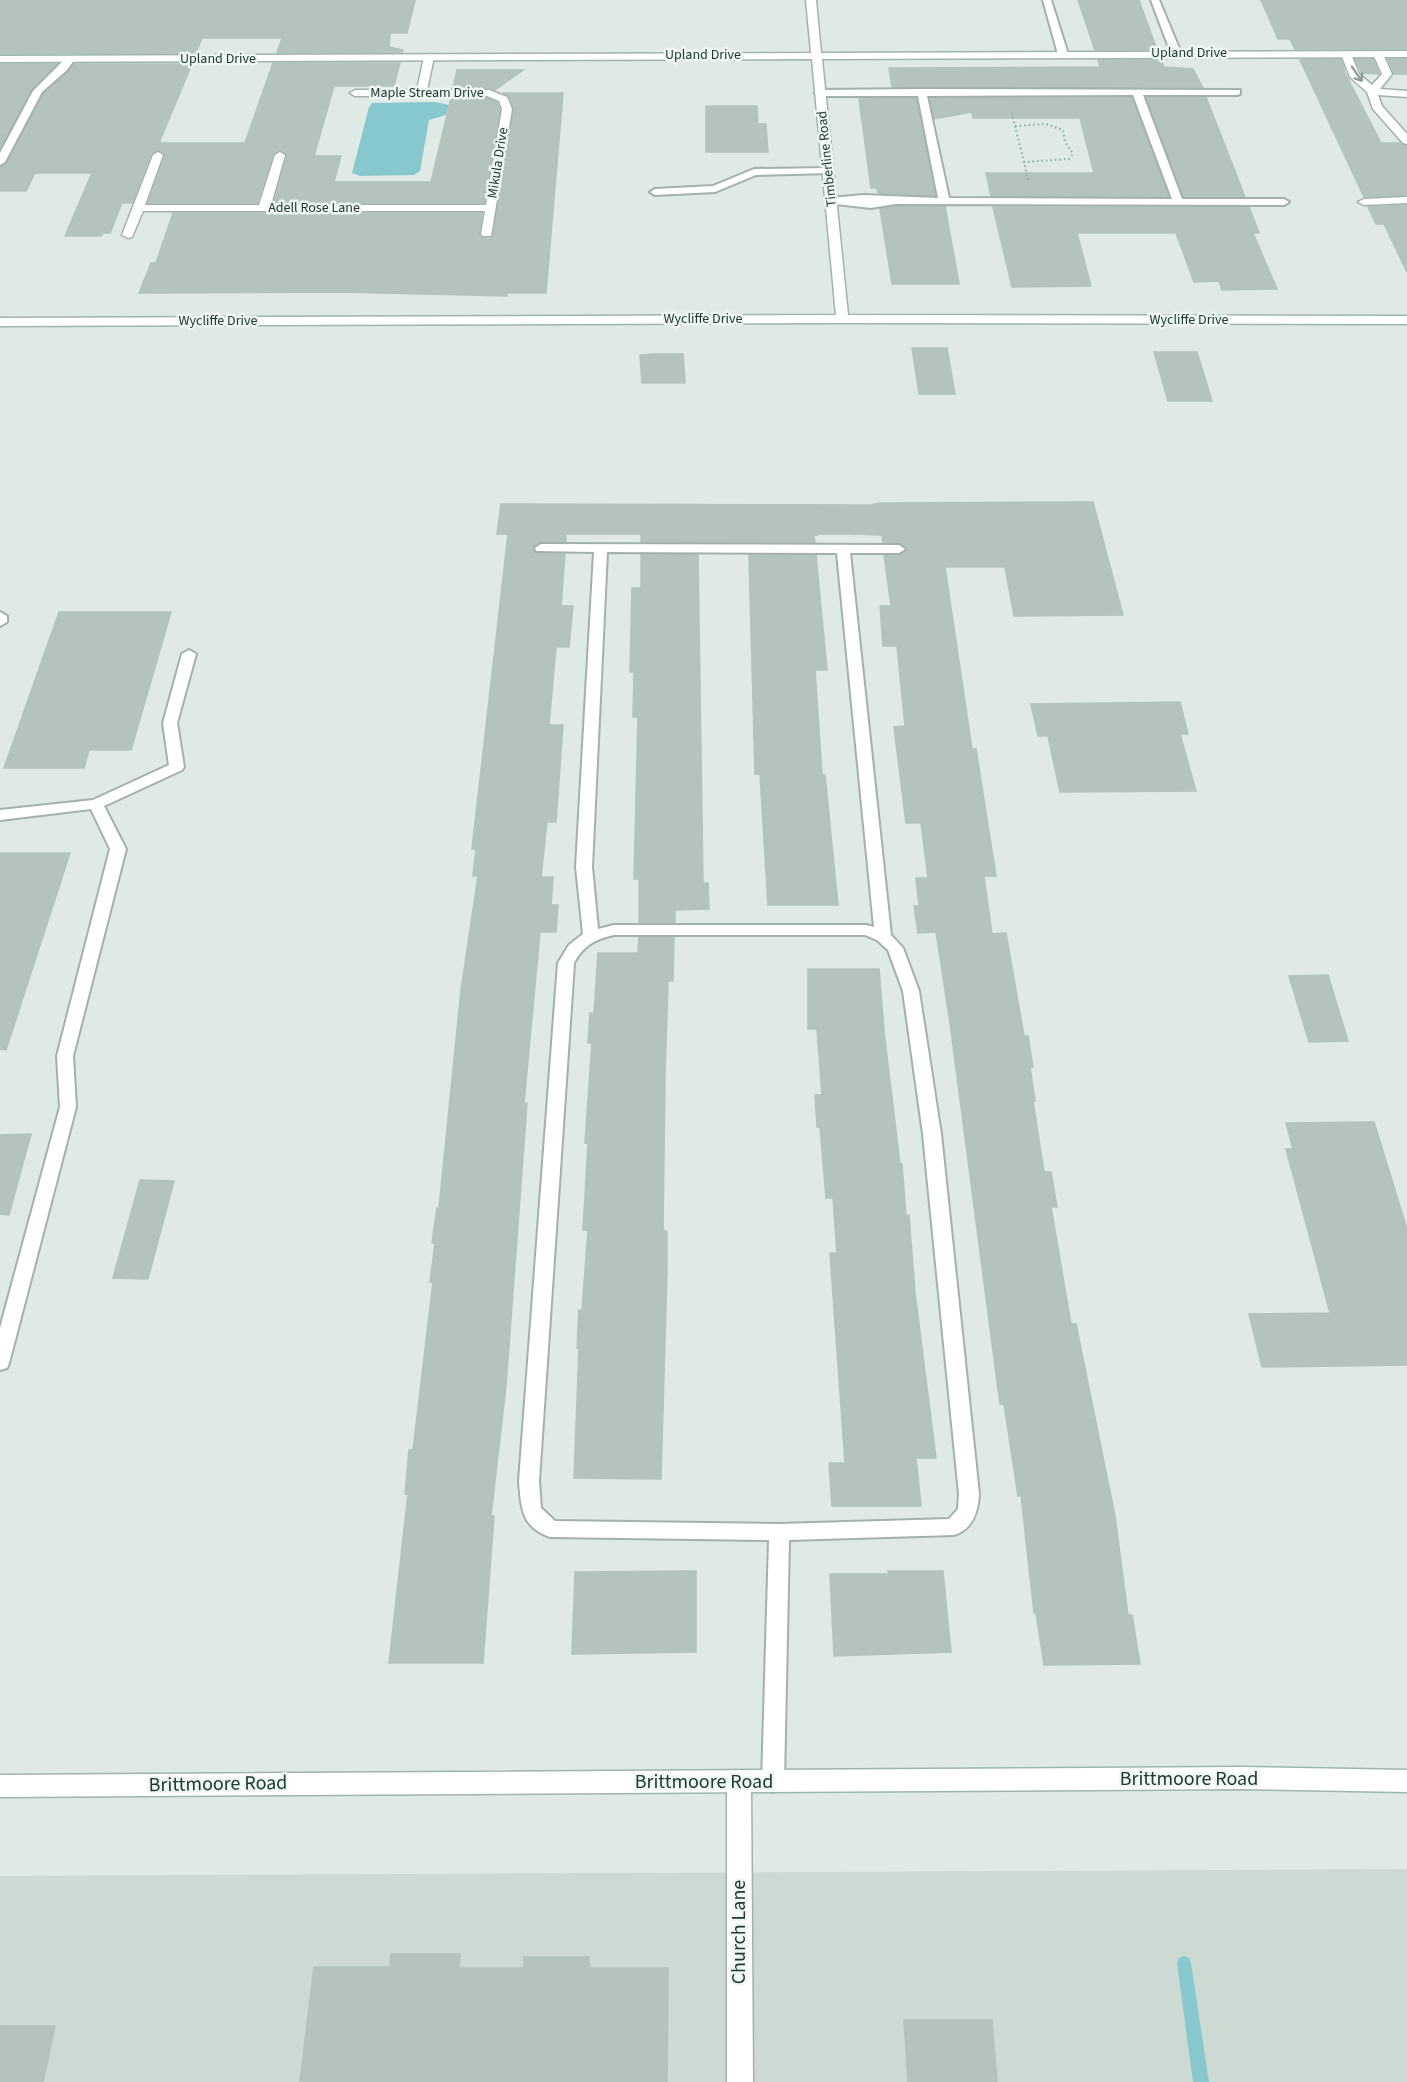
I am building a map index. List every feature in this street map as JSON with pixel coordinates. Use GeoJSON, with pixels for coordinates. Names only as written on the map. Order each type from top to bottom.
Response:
{"type":"FeatureCollection","features":[{"type":"Feature","properties":{"kind":"street","name":"Timberline Road"},"geometry":{"type":"LineString","coordinates":[[811,0],[842,319]]}},
{"type":"Feature","properties":{"kind":"street","name":"Upland Drive"},"geometry":{"type":"LineString","coordinates":[[0,59],[817,54],[1407,54]]}},
{"type":"Feature","properties":{"kind":"street"},"geometry":{"type":"LineString","coordinates":[[1346,54],[1354,75],[1372,91],[1377,107],[1407,141]]}},
{"type":"Feature","properties":{"kind":"street"},"geometry":{"type":"LineString","coordinates":[[1372,91],[1387,74],[1378,54]]}},
{"type":"Feature","properties":{"kind":"street"},"geometry":{"type":"LineString","coordinates":[[421,93],[429,57]]}},
{"type":"Feature","properties":{"kind":"street"},"geometry":{"type":"LineString","coordinates":[[1372,91],[1407,94]]}},
{"type":"Feature","properties":{"kind":"street","name":"Maple Stream Drive"},"geometry":{"type":"LineString","coordinates":[[356,93],[477,93],[499,96]]}},
{"type":"Feature","properties":{"kind":"street","name":"Mikula Drive"},"geometry":{"type":"LineString","coordinates":[[487,234],[507,109],[506,102],[499,96]]}},
{"type":"Feature","properties":{"kind":"street"},"geometry":{"type":"LineString","coordinates":[[128,235],[158,155]]}},
{"type":"Feature","properties":{"kind":"street"},"geometry":{"type":"LineString","coordinates":[[264,208],[280,155]]}},
{"type":"Feature","properties":{"kind":"street"},"geometry":{"type":"LineString","coordinates":[[1364,202],[1407,200]]}},
{"type":"Feature","properties":{"kind":"street","name":"Adell Rose Lane"},"geometry":{"type":"LineString","coordinates":[[138,208],[490,208]]}},
{"type":"Feature","properties":{"kind":"street","name":"Wycliffe Drive"},"geometry":{"type":"LineString","coordinates":[[0,322],[842,319],[1407,320]]}},
{"type":"Feature","properties":{"kind":"street","name":"Brittmoore Road"},"geometry":{"type":"LineString","coordinates":[[0,1786],[1241,1778],[1407,1781]]}},
{"type":"Feature","properties":{"kind":"street","name":"Church Lane"},"geometry":{"type":"LineString","coordinates":[[739,1783],[740,2082]]}},
{"type":"Feature","properties":{"kind":"lane"},"geometry":{"type":"LineString","coordinates":[[1047,0],[1063,54]]}},
{"type":"Feature","properties":{"kind":"lane"},"geometry":{"type":"LineString","coordinates":[[1155,0],[1176,53]]}},
{"type":"Feature","properties":{"kind":"lane"},"geometry":{"type":"LineString","coordinates":[[0,162],[38,91],[44,83],[66,67],[70,59]]}},
{"type":"Feature","properties":{"kind":"lane"},"geometry":{"type":"LineString","coordinates":[[922,92],[944,201]]}},
{"type":"Feature","properties":{"kind":"lane"},"geometry":{"type":"LineString","coordinates":[[1137,92],[1178,202]]}},
{"type":"Feature","properties":{"kind":"lane"},"geometry":{"type":"LineString","coordinates":[[820,93],[1237,92]]}},
{"type":"Feature","properties":{"kind":"lane"},"geometry":{"type":"LineString","coordinates":[[655,192],[715,189],[754,172],[828,171]]}},
{"type":"Feature","properties":{"kind":"lane"},"geometry":{"type":"LineString","coordinates":[[831,201],[864,205],[882,205],[895,201],[1284,202]]}},
{"type":"Feature","properties":{"kind":"lane"},"geometry":{"type":"LineString","coordinates":[[541,548],[899,549]]}},
{"type":"Feature","properties":{"kind":"lane"},"geometry":{"type":"LineString","coordinates":[[591,935],[584,867],[601,548]]}},
{"type":"Feature","properties":{"kind":"lane"},"geometry":{"type":"LineString","coordinates":[[843,549],[883,936]]}},
{"type":"Feature","properties":{"kind":"lane"},"geometry":{"type":"LineString","coordinates":[[0,616],[0,622]]}},
{"type":"Feature","properties":{"kind":"lane"},"geometry":{"type":"LineString","coordinates":[[0,815],[96,804],[177,767],[170,723],[189,654]]}},
{"type":"Feature","properties":{"kind":"lane"},"geometry":{"type":"LineString","coordinates":[[0,1363],[68,1107],[64,1056],[118,849],[96,804]]}},
{"type":"Feature","properties":{"kind":"lane"},"geometry":{"type":"LineString","coordinates":[[614,930],[866,930],[883,936],[895,948],[911,991],[933,1134],[969,1494],[968,1512],[954,1527],[779,1532],[550,1529],[531,1510],[529,1481],[566,963],[573,947],[591,935],[614,930]]}},
{"type":"Feature","properties":{"kind":"lane"},"geometry":{"type":"LineString","coordinates":[[773,1782],[779,1532]]}},
{"type":"Feature","properties":{"kind":"path"},"geometry":{"type":"LineString","coordinates":[[1006,92],[1033,201]]}},
{"type":"Feature","properties":{"kind":"path"},"geometry":{"type":"LineString","coordinates":[[1015,126],[1044,124],[1058,126],[1064,130],[1065,142],[1073,154],[1069,159],[1059,161],[1024,162]]}},
{"type":"Feature","properties":{"kind":"shaded area"},"geometry":{"type":"Polygon","coordinates":[[[1407,1869],[1407,2082],[0,2082],[0,1876],[1407,1869]]]}},
{"type":"Feature","properties":{"kind":"water"},"geometry":{"type":"Polygon","coordinates":[[[435,102],[449,105],[446,115],[429,120],[420,171],[414,175],[360,176],[352,173],[372,103],[435,102]]]}},
{"type":"Feature","properties":{"kind":"building"},"geometry":{"type":"Polygon","coordinates":[[[0,0],[415,0],[407,33],[390,33],[389,47],[403,50],[402,52],[277,53],[282,38],[202,38],[196,53],[0,54],[0,0]]]}},
{"type":"Feature","properties":{"kind":"building"},"geometry":{"type":"Polygon","coordinates":[[[1078,0],[1139,0],[1157,50],[1095,50],[1078,0]]]}},
{"type":"Feature","properties":{"kind":"building"},"geometry":{"type":"Polygon","coordinates":[[[1261,0],[1407,0],[1407,49],[1295,49],[1290,39],[1278,39],[1261,0]]]}},
{"type":"Feature","properties":{"kind":"building"},"geometry":{"type":"Polygon","coordinates":[[[1341,59],[1345,73],[1381,143],[1400,143],[1407,146],[1407,195],[1364,197],[1300,60],[1341,59]]]}},
{"type":"Feature","properties":{"kind":"building"},"geometry":{"type":"Polygon","coordinates":[[[1355,59],[1373,59],[1379,74],[1362,73],[1355,59]]]}},
{"type":"Feature","properties":{"kind":"building"},"geometry":{"type":"Polygon","coordinates":[[[1388,59],[1407,59],[1407,74],[1394,74],[1388,59]]]}},
{"type":"Feature","properties":{"kind":"building"},"geometry":{"type":"Polygon","coordinates":[[[1098,60],[1161,60],[1164,67],[1193,69],[1203,88],[892,87],[889,68],[1100,67],[1098,60]]]}},
{"type":"Feature","properties":{"kind":"building"},"geometry":{"type":"Polygon","coordinates":[[[273,63],[400,63],[394,86],[334,86],[314,156],[341,156],[334,182],[431,182],[451,98],[487,98],[497,103],[500,109],[484,203],[274,203],[287,156],[281,150],[273,154],[257,203],[148,203],[165,156],[157,150],[151,154],[132,203],[122,203],[110,233],[103,233],[101,236],[65,236],[92,173],[35,173],[26,191],[0,191],[0,167],[7,163],[44,93],[74,64],[192,64],[159,143],[245,143],[273,63]]]}},
{"type":"Feature","properties":{"kind":"building"},"geometry":{"type":"Polygon","coordinates":[[[0,64],[57,64],[31,90],[0,148],[0,64]]]}},
{"type":"Feature","properties":{"kind":"building"},"geometry":{"type":"Polygon","coordinates":[[[457,70],[523,70],[495,90],[453,88],[457,70]]]}},
{"type":"Feature","properties":{"kind":"building"},"geometry":{"type":"Polygon","coordinates":[[[503,93],[563,93],[546,293],[507,293],[507,296],[340,292],[139,293],[151,263],[156,263],[173,213],[482,213],[479,236],[492,238],[514,109],[509,96],[503,93]]]}},
{"type":"Feature","properties":{"kind":"building"},"geometry":{"type":"Polygon","coordinates":[[[1131,97],[1169,197],[991,196],[986,173],[1094,173],[1080,118],[973,118],[972,112],[934,119],[930,98],[1131,97]]]}},
{"type":"Feature","properties":{"kind":"building"},"geometry":{"type":"Polygon","coordinates":[[[1146,97],[1206,97],[1245,197],[1184,197],[1146,97]]]}},
{"type":"Feature","properties":{"kind":"building"},"geometry":{"type":"Polygon","coordinates":[[[916,98],[935,196],[878,193],[877,188],[871,188],[859,99],[916,98]]]}},
{"type":"Feature","properties":{"kind":"building"},"geometry":{"type":"Polygon","coordinates":[[[706,106],[757,106],[758,124],[766,124],[768,152],[706,152],[706,106]]]}},
{"type":"Feature","properties":{"kind":"building"},"geometry":{"type":"Polygon","coordinates":[[[1407,205],[1407,272],[1384,224],[1376,224],[1368,207],[1407,205]]]}},
{"type":"Feature","properties":{"kind":"building"},"geometry":{"type":"Polygon","coordinates":[[[895,206],[945,206],[959,284],[892,284],[880,209],[895,206]]]}},
{"type":"Feature","properties":{"kind":"building"},"geometry":{"type":"Polygon","coordinates":[[[993,207],[1249,207],[1259,233],[1253,233],[1277,289],[1222,290],[1219,281],[1194,282],[1176,233],[1077,233],[1091,286],[1012,287],[993,207]]]}},
{"type":"Feature","properties":{"kind":"building"},"geometry":{"type":"Polygon","coordinates":[[[912,348],[947,348],[955,394],[919,394],[912,348]]]}},
{"type":"Feature","properties":{"kind":"building"},"geometry":{"type":"Polygon","coordinates":[[[1154,352],[1197,352],[1212,401],[1168,401],[1154,352]]]}},
{"type":"Feature","properties":{"kind":"building"},"geometry":{"type":"Polygon","coordinates":[[[683,354],[685,383],[642,383],[640,355],[683,354]]]}},
{"type":"Feature","properties":{"kind":"building"},"geometry":{"type":"Polygon","coordinates":[[[1093,502],[1123,615],[1014,616],[1005,567],[945,567],[972,749],[976,749],[996,876],[984,876],[992,934],[1006,933],[1024,1036],[1028,1036],[1033,1067],[1030,1067],[1035,1101],[1033,1101],[1044,1172],[1051,1172],[1057,1207],[1051,1207],[1071,1324],[1076,1324],[1115,1516],[1128,1615],[1132,1615],[1140,1664],[1044,1665],[1036,1613],[1034,1613],[1021,1495],[1018,1496],[1004,1404],[1000,1404],[936,932],[918,933],[914,906],[919,906],[916,878],[928,878],[921,823],[906,823],[894,727],[905,726],[897,646],[883,646],[880,606],[891,606],[884,555],[899,555],[907,548],[899,543],[883,543],[882,535],[851,534],[820,534],[814,536],[815,543],[641,542],[641,534],[566,534],[566,542],[541,542],[533,547],[536,553],[565,554],[561,606],[573,606],[569,647],[556,647],[549,725],[563,725],[556,822],[547,822],[541,877],[553,877],[551,905],[558,905],[556,932],[540,932],[524,1103],[527,1103],[506,1386],[491,1516],[494,1516],[483,1663],[389,1663],[408,1494],[405,1494],[409,1450],[413,1450],[433,1282],[430,1282],[435,1243],[432,1243],[437,1208],[439,1208],[461,990],[478,876],[473,876],[476,849],[472,849],[508,534],[497,534],[501,504],[871,505],[879,503],[1093,502]]]}},
{"type":"Feature","properties":{"kind":"building"},"geometry":{"type":"Polygon","coordinates":[[[641,554],[698,555],[703,883],[708,883],[709,909],[675,910],[675,923],[639,923],[639,879],[634,879],[638,717],[633,717],[634,672],[630,672],[632,588],[641,588],[641,554]]]}},
{"type":"Feature","properties":{"kind":"building"},"geometry":{"type":"Polygon","coordinates":[[[749,555],[816,555],[827,670],[815,670],[822,775],[825,775],[838,905],[768,905],[760,774],[755,774],[749,555]]]}},
{"type":"Feature","properties":{"kind":"building"},"geometry":{"type":"Polygon","coordinates":[[[59,612],[171,612],[131,750],[89,750],[84,768],[4,768],[59,612]]]}},
{"type":"Feature","properties":{"kind":"building"},"geometry":{"type":"Polygon","coordinates":[[[1180,702],[1188,734],[1180,734],[1196,791],[1060,792],[1048,736],[1038,736],[1031,704],[1180,702]]]}},
{"type":"Feature","properties":{"kind":"building"},"geometry":{"type":"Polygon","coordinates":[[[0,853],[70,853],[6,1050],[0,1049],[0,853]]]}},
{"type":"Feature","properties":{"kind":"building"},"geometry":{"type":"Polygon","coordinates":[[[639,937],[674,937],[673,981],[668,981],[665,1076],[663,1231],[667,1231],[667,1271],[661,1479],[574,1478],[579,1310],[582,1310],[588,1230],[583,1230],[588,1143],[585,1143],[592,1043],[588,1043],[590,1013],[594,1013],[598,953],[638,953],[639,937]]]}},
{"type":"Feature","properties":{"kind":"building"},"geometry":{"type":"Polygon","coordinates":[[[808,969],[879,969],[884,1031],[900,1164],[902,1164],[906,1216],[909,1215],[915,1293],[936,1458],[916,1458],[921,1506],[832,1506],[829,1463],[845,1463],[830,1253],[837,1253],[833,1198],[826,1198],[820,1127],[817,1127],[815,1095],[822,1095],[817,1029],[808,1029],[808,969]]]}},
{"type":"Feature","properties":{"kind":"building"},"geometry":{"type":"Polygon","coordinates":[[[1328,975],[1348,1041],[1309,1042],[1289,976],[1328,975]]]}},
{"type":"Feature","properties":{"kind":"building"},"geometry":{"type":"Polygon","coordinates":[[[1374,1122],[1407,1229],[1407,1365],[1262,1367],[1249,1314],[1330,1313],[1286,1149],[1293,1149],[1286,1123],[1374,1122]]]}},
{"type":"Feature","properties":{"kind":"building"},"geometry":{"type":"Polygon","coordinates":[[[31,1134],[9,1215],[0,1214],[0,1135],[31,1134]]]}},
{"type":"Feature","properties":{"kind":"building"},"geometry":{"type":"Polygon","coordinates":[[[140,1180],[174,1181],[148,1279],[113,1278],[140,1180]]]}},
{"type":"Feature","properties":{"kind":"building"},"geometry":{"type":"Polygon","coordinates":[[[696,1571],[696,1652],[572,1654],[575,1572],[696,1571]]]}},
{"type":"Feature","properties":{"kind":"building"},"geometry":{"type":"Polygon","coordinates":[[[888,1571],[943,1571],[951,1652],[834,1656],[830,1574],[889,1574],[888,1571]]]}},
{"type":"Feature","properties":{"kind":"building"},"geometry":{"type":"Polygon","coordinates":[[[391,1954],[460,1954],[459,1968],[524,1968],[524,1957],[589,1957],[589,1968],[668,1968],[667,2082],[300,2082],[314,1967],[390,1967],[391,1954]]]}},
{"type":"Feature","properties":{"kind":"building"},"geometry":{"type":"Polygon","coordinates":[[[904,2020],[992,2020],[997,2082],[908,2082],[904,2020]]]}},
{"type":"Feature","properties":{"kind":"building"},"geometry":{"type":"Polygon","coordinates":[[[0,2026],[55,2026],[43,2082],[0,2082],[0,2026]]]}},
{"type":"Feature","properties":{"kind":"waterway"},"geometry":{"type":"LineString","coordinates":[[1184,1963],[1201,2082]]}}]}
